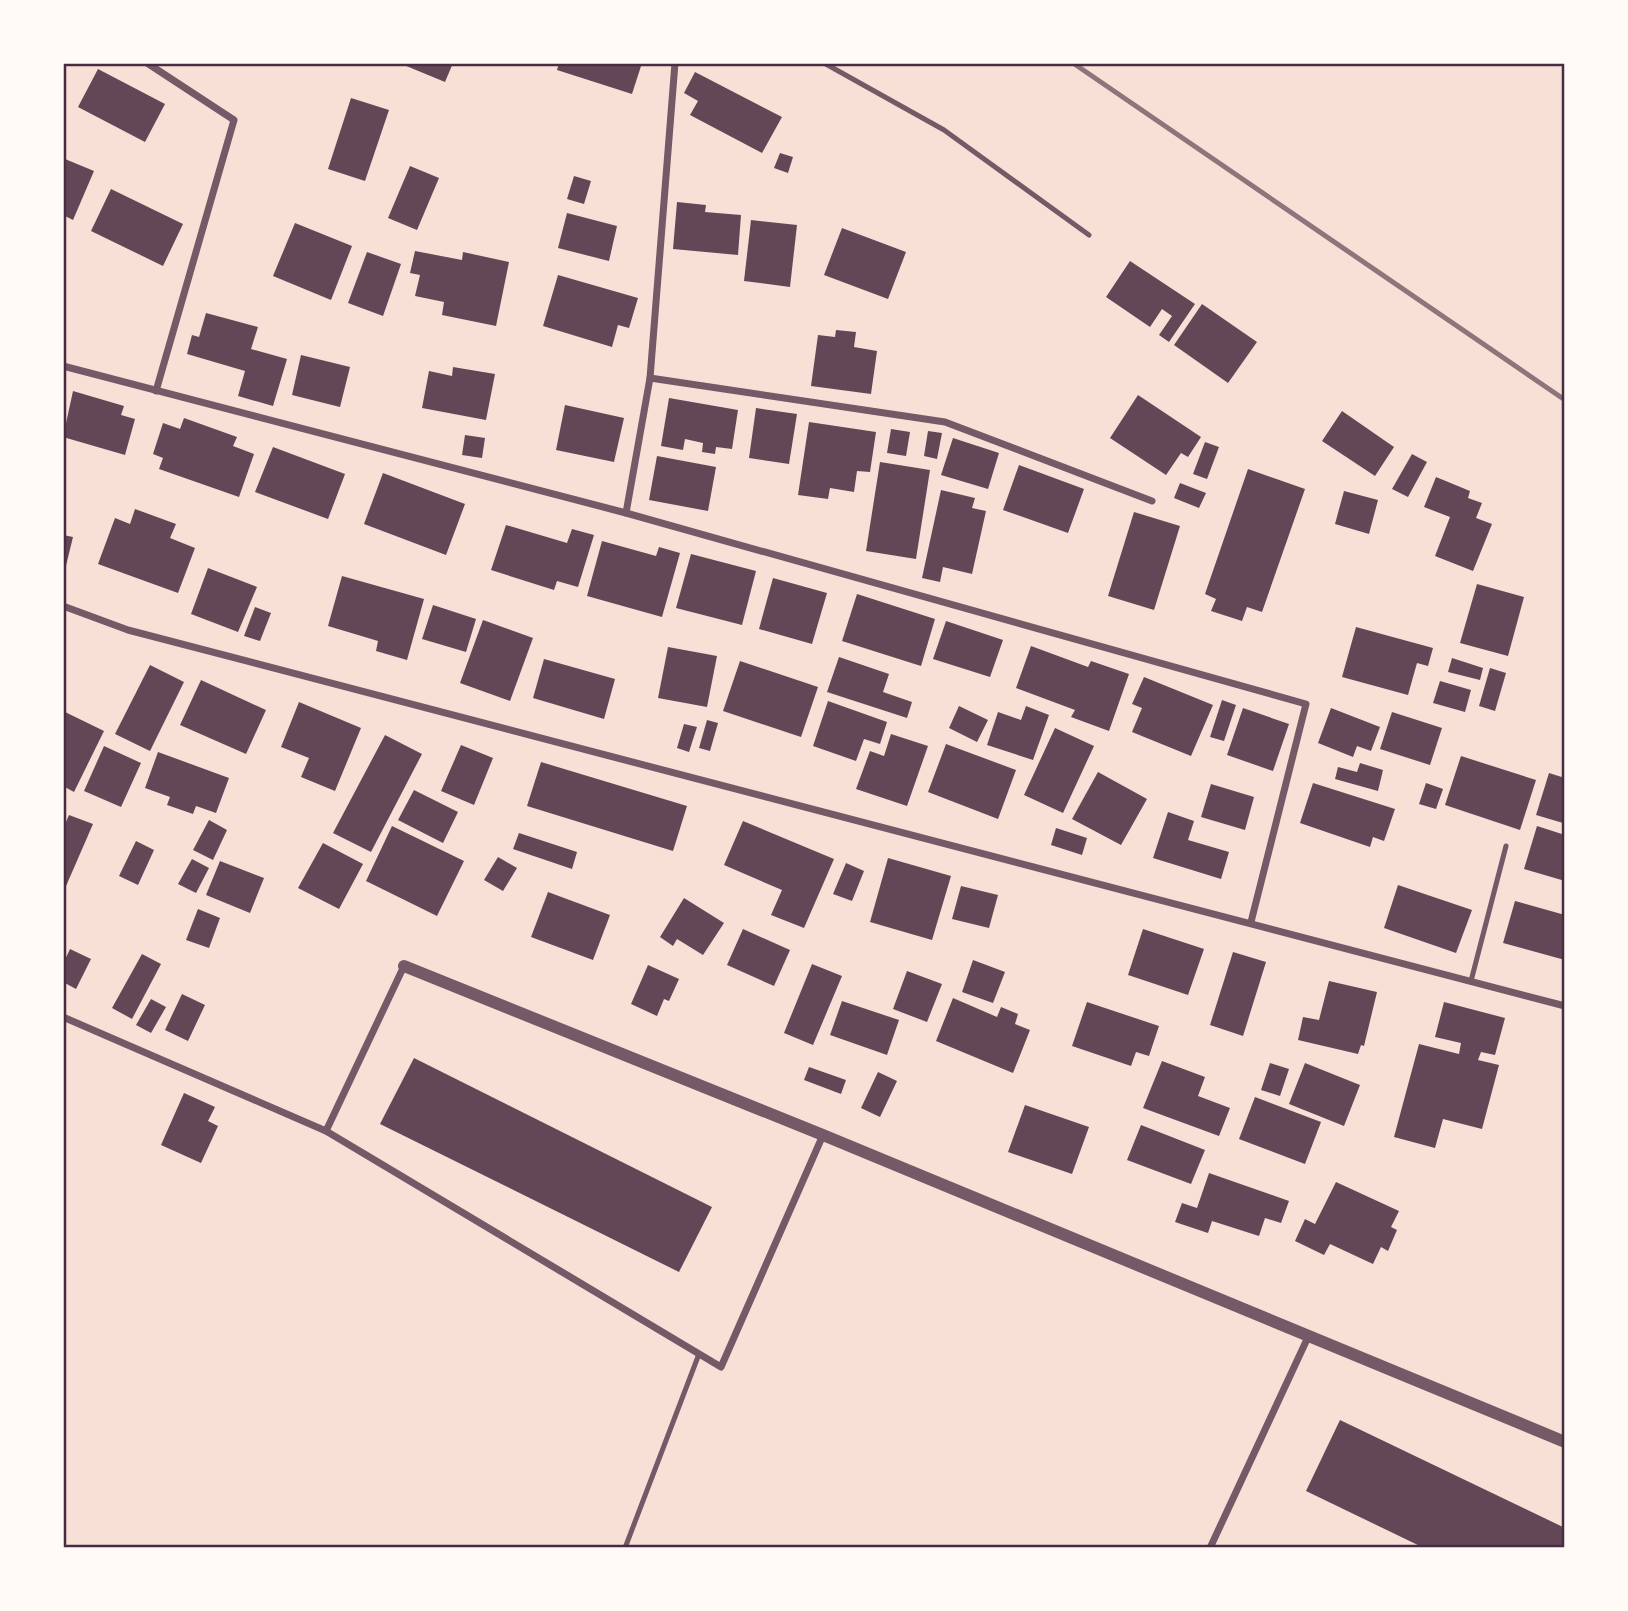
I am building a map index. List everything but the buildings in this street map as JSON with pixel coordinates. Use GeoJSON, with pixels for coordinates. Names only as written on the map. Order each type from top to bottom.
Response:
{"type":"FeatureCollection","features":[{"type":"Feature","properties":{"kind":"street"},"geometry":{"type":"LineString","coordinates":[[147,63],[234,120],[156,391]]}},
{"type":"Feature","properties":{"kind":"street"},"geometry":{"type":"LineString","coordinates":[[626,513],[650,378],[675,63]]}},
{"type":"Feature","properties":{"kind":"street"},"geometry":{"type":"LineString","coordinates":[[63,366],[626,513],[1307,704],[1251,922]]}},
{"type":"Feature","properties":{"kind":"street"},"geometry":{"type":"LineString","coordinates":[[650,378],[945,422],[1152,501]]}},
{"type":"Feature","properties":{"kind":"street"},"geometry":{"type":"LineString","coordinates":[[63,606],[128,630],[1565,1006]]}},
{"type":"Feature","properties":{"kind":"street"},"geometry":{"type":"LineString","coordinates":[[326,1132],[404,967],[823,1135],[1565,1441]]}},
{"type":"Feature","properties":{"kind":"street"},"geometry":{"type":"LineString","coordinates":[[63,1017],[326,1132],[721,1367],[823,1135]]}},
{"type":"Feature","properties":{"kind":"street"},"geometry":{"type":"LineString","coordinates":[[1210,1548],[1309,1335]]}},
{"type":"Feature","properties":{"kind":"lane"},"geometry":{"type":"LineString","coordinates":[[824,63],[944,130],[1089,235]]}},
{"type":"Feature","properties":{"kind":"lane"},"geometry":{"type":"LineString","coordinates":[[1471,981],[1506,846]]}},
{"type":"Feature","properties":{"kind":"lane"},"geometry":{"type":"LineString","coordinates":[[625,1548],[699,1354]]}},
{"type":"Feature","properties":{"kind":"railway"},"geometry":{"type":"LineString","coordinates":[[1073,63],[1565,400]]}}]}
